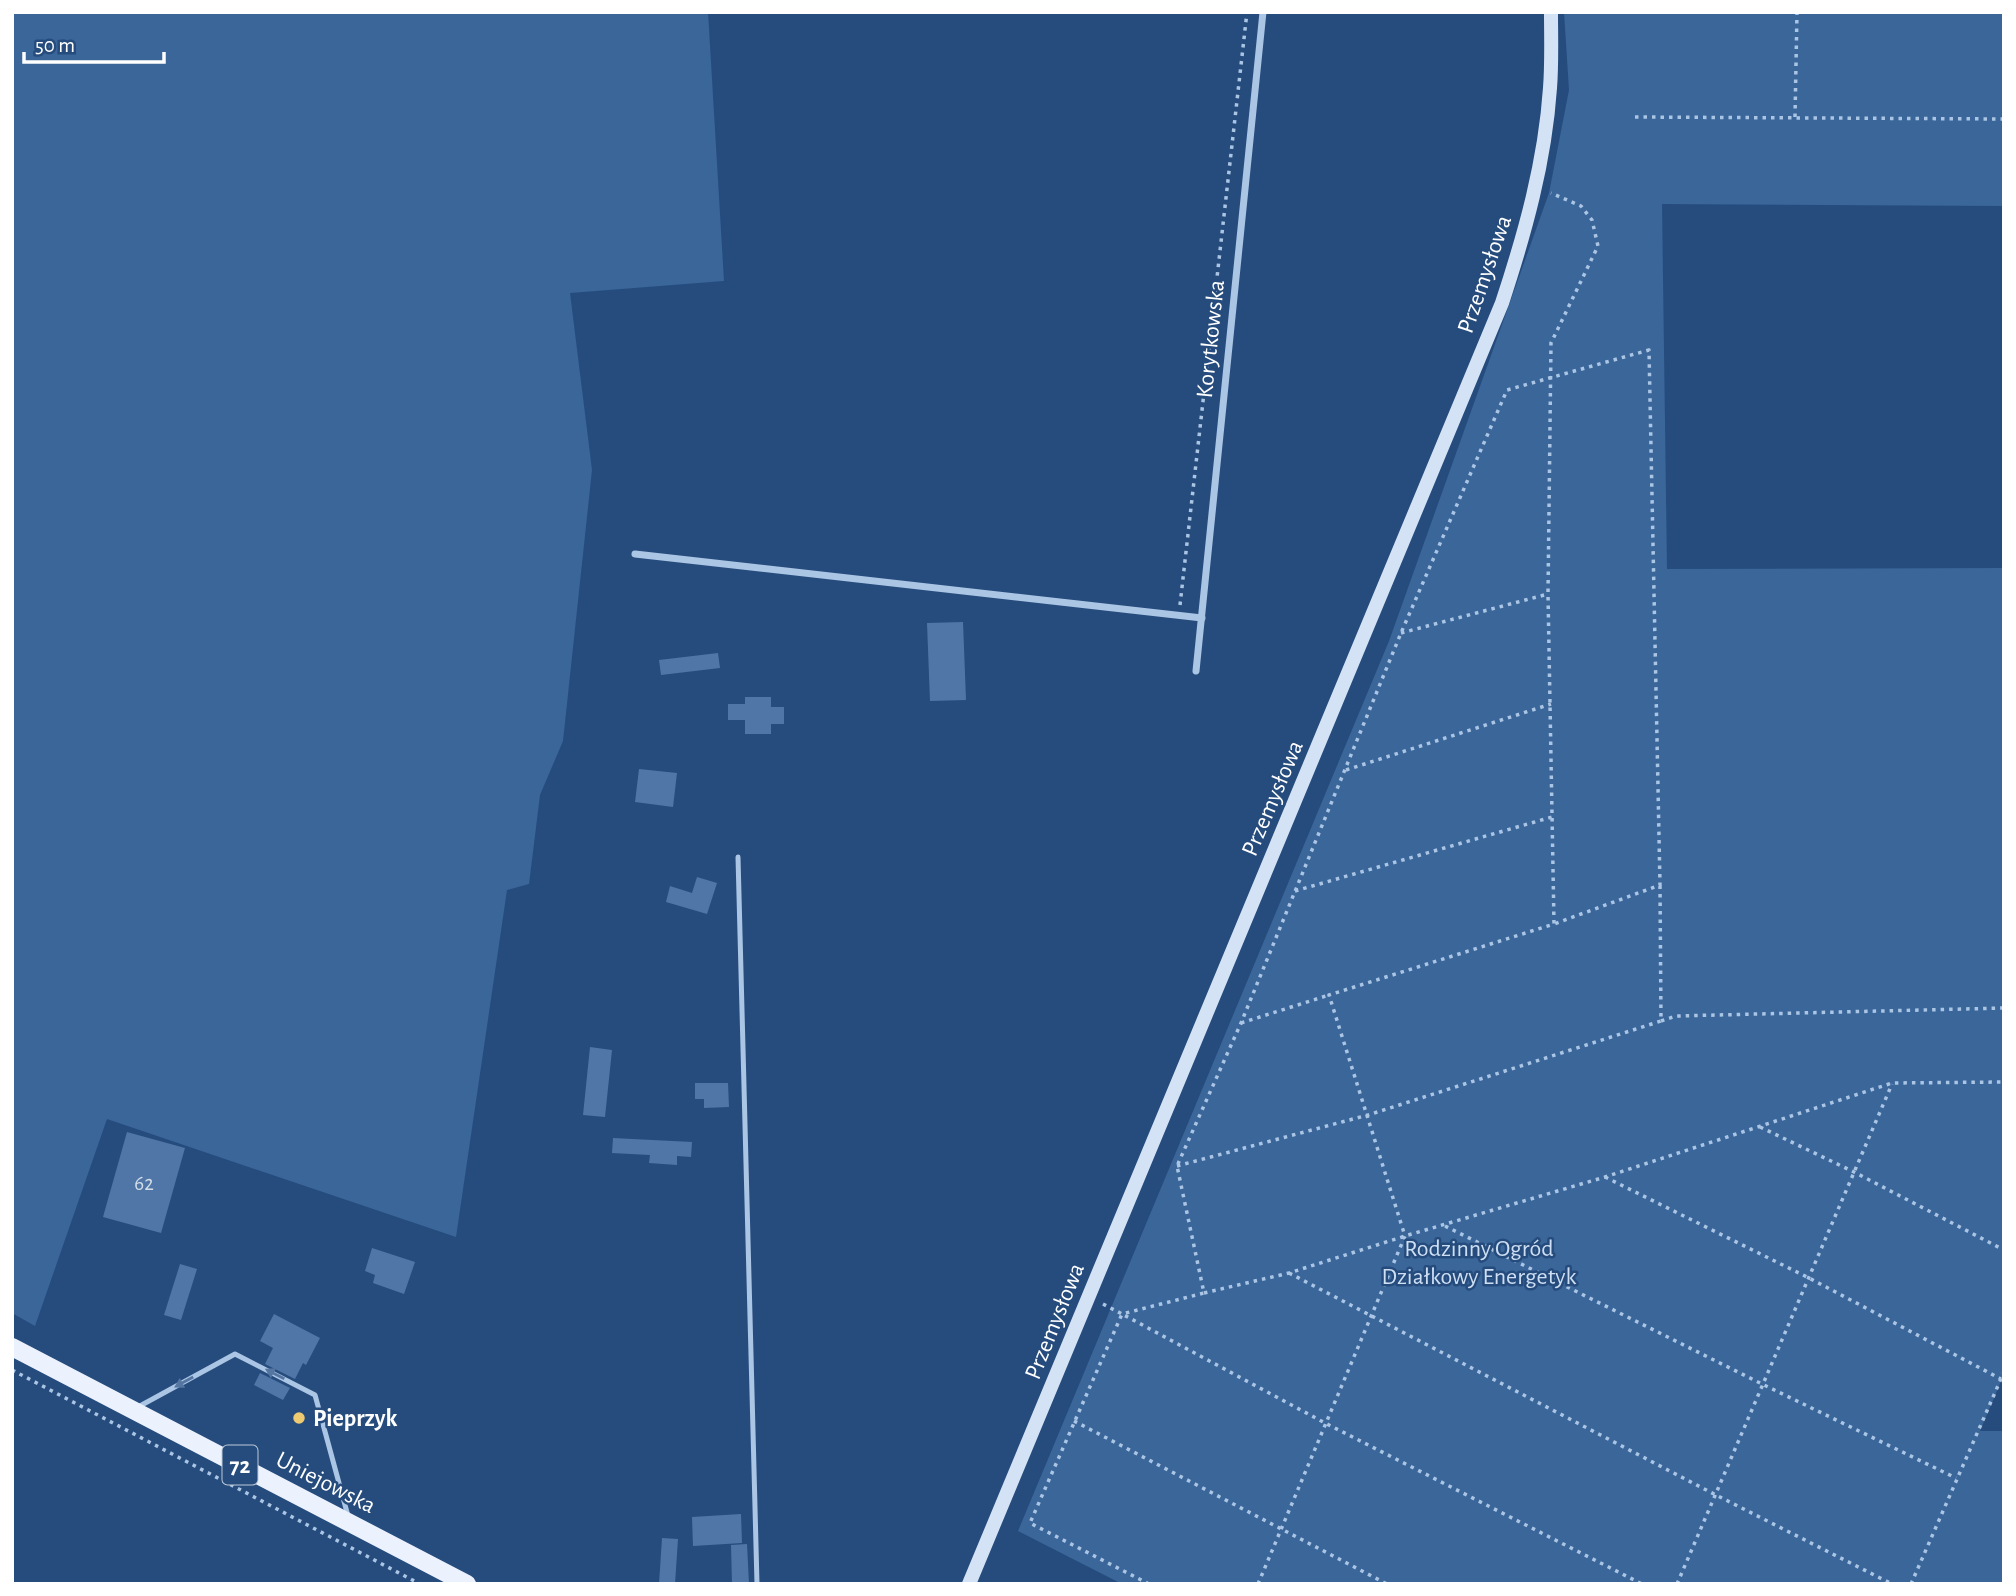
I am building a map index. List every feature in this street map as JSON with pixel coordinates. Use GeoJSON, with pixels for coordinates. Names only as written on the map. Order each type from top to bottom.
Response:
{"type":"FeatureCollection","features":[{"type":"Feature","properties":{"kind":"main road","name":"Przemysłowa"},"geometry":{"type":"LineString","coordinates":[[969,1584],[1502,303],[1536,187],[1550,88],[1551,12]]}},
{"type":"Feature","properties":{"kind":"main road","name":"Uniejowska"},"geometry":{"type":"LineString","coordinates":[[12,1347],[467,1584]]}},
{"type":"Feature","properties":{"kind":"street","name":"Korytkowska"},"geometry":{"type":"LineString","coordinates":[[1196,671],[1263,12]]}},
{"type":"Feature","properties":{"kind":"street"},"geometry":{"type":"LineString","coordinates":[[635,554],[1202,618]]}},
{"type":"Feature","properties":{"kind":"lane"},"geometry":{"type":"LineString","coordinates":[[737,857],[757,1584]]}},
{"type":"Feature","properties":{"kind":"lane"},"geometry":{"type":"LineString","coordinates":[[133,1410],[235,1354],[315,1395],[350,1522]]}},
{"type":"Feature","properties":{"kind":"path"},"geometry":{"type":"LineString","coordinates":[[1179,615],[1247,12]]}},
{"type":"Feature","properties":{"kind":"path"},"geometry":{"type":"LineString","coordinates":[[1795,117],[1797,12]]}},
{"type":"Feature","properties":{"kind":"path"},"geometry":{"type":"LineString","coordinates":[[1635,117],[2004,119]]}},
{"type":"Feature","properties":{"kind":"path"},"geometry":{"type":"LineString","coordinates":[[1536,187],[1581,206],[1592,220],[1598,246],[1551,343],[1548,594],[1554,924]]}},
{"type":"Feature","properties":{"kind":"path"},"geometry":{"type":"LineString","coordinates":[[1204,1293],[1177,1166],[1241,1023],[1401,633],[1507,390],[1649,350],[1661,1021]]}},
{"type":"Feature","properties":{"kind":"path"},"geometry":{"type":"LineString","coordinates":[[1401,633],[1548,594]]}},
{"type":"Feature","properties":{"kind":"path"},"geometry":{"type":"LineString","coordinates":[[1345,771],[1550,704]]}},
{"type":"Feature","properties":{"kind":"path"},"geometry":{"type":"LineString","coordinates":[[1293,892],[1552,817]]}},
{"type":"Feature","properties":{"kind":"path"},"geometry":{"type":"LineString","coordinates":[[1241,1023],[1554,924],[1660,886]]}},
{"type":"Feature","properties":{"kind":"path"},"geometry":{"type":"LineString","coordinates":[[1258,1584],[1405,1236],[1329,995]]}},
{"type":"Feature","properties":{"kind":"path"},"geometry":{"type":"LineString","coordinates":[[1177,1166],[1367,1115],[1676,1016],[2004,1008]]}},
{"type":"Feature","properties":{"kind":"path"},"geometry":{"type":"LineString","coordinates":[[1122,1314],[1289,1272],[1605,1177],[1892,1083],[2004,1082]]}},
{"type":"Feature","properties":{"kind":"path"},"geometry":{"type":"LineString","coordinates":[[1677,1584],[1892,1083]]}},
{"type":"Feature","properties":{"kind":"path"},"geometry":{"type":"LineString","coordinates":[[1759,1126],[2004,1250]]}},
{"type":"Feature","properties":{"kind":"path"},"geometry":{"type":"LineString","coordinates":[[1605,1177],[2001,1379]]}},
{"type":"Feature","properties":{"kind":"path"},"geometry":{"type":"LineString","coordinates":[[1444,1225],[1956,1478]]}},
{"type":"Feature","properties":{"kind":"path"},"geometry":{"type":"LineString","coordinates":[[1289,1272],[1892,1584]]}},
{"type":"Feature","properties":{"kind":"path"},"geometry":{"type":"LineString","coordinates":[[1089,1296],[1325,1423],[1642,1584]]}},
{"type":"Feature","properties":{"kind":"path"},"geometry":{"type":"LineString","coordinates":[[1122,1314],[1030,1523],[1149,1584]]}},
{"type":"Feature","properties":{"kind":"path"},"geometry":{"type":"LineString","coordinates":[[12,1370],[420,1584]]}},
{"type":"Feature","properties":{"kind":"path"},"geometry":{"type":"LineString","coordinates":[[1911,1584],[2004,1372]]}},
{"type":"Feature","properties":{"kind":"path"},"geometry":{"type":"LineString","coordinates":[[1074,1421],[1387,1584]]}},
{"type":"Feature","properties":{"kind":"green space"},"geometry":{"type":"Polygon","coordinates":[[[12,12],[708,12],[724,281],[570,293],[592,470],[563,741],[540,795],[529,884],[507,890],[456,1237],[107,1119],[35,1326],[12,1313],[12,12]]]}},
{"type":"Feature","properties":{"kind":"green space","name":"Rodzinny Ogród Działkowy Energetyk"},"geometry":{"type":"Polygon","coordinates":[[[1564,12],[2004,12],[2004,206],[1662,204],[1667,569],[2004,568],[2004,1374],[1980,1431],[2004,1431],[2004,1584],[1122,1584],[1018,1531],[1389,641],[1549,193],[1569,90],[1564,12]]]}},
{"type":"Feature","properties":{"kind":"building"},"geometry":{"type":"Polygon","coordinates":[[[963,622],[966,700],[930,701],[927,623],[963,622]]]}},
{"type":"Feature","properties":{"kind":"building"},"geometry":{"type":"Polygon","coordinates":[[[718,653],[720,668],[661,675],[659,660],[718,653]]]}},
{"type":"Feature","properties":{"kind":"building"},"geometry":{"type":"Polygon","coordinates":[[[745,697],[771,697],[771,707],[784,707],[784,724],[771,724],[771,734],[745,734],[745,720],[728,720],[728,704],[745,704],[745,697]]]}},
{"type":"Feature","properties":{"kind":"building"},"geometry":{"type":"Polygon","coordinates":[[[639,769],[677,773],[673,807],[635,802],[639,769]]]}},
{"type":"Feature","properties":{"kind":"building"},"geometry":{"type":"Polygon","coordinates":[[[697,877],[717,883],[707,914],[666,902],[670,886],[692,893],[697,877]]]}},
{"type":"Feature","properties":{"kind":"building"},"geometry":{"type":"Polygon","coordinates":[[[590,1047],[612,1050],[605,1117],[583,1115],[590,1047]]]}},
{"type":"Feature","properties":{"kind":"building"},"geometry":{"type":"Polygon","coordinates":[[[695,1083],[728,1083],[729,1107],[704,1108],[704,1099],[695,1099],[695,1083]]]}},
{"type":"Feature","properties":{"kind":"building"},"geometry":{"type":"Polygon","coordinates":[[[127,1132],[185,1148],[161,1233],[103,1217],[127,1132]]]}},
{"type":"Feature","properties":{"kind":"building"},"geometry":{"type":"Polygon","coordinates":[[[613,1138],[692,1142],[691,1157],[677,1156],[677,1165],[649,1163],[650,1155],[612,1153],[613,1138]]]}},
{"type":"Feature","properties":{"kind":"building"},"geometry":{"type":"Polygon","coordinates":[[[372,1248],[415,1262],[404,1294],[373,1283],[375,1275],[365,1271],[372,1248]]]}},
{"type":"Feature","properties":{"kind":"building"},"geometry":{"type":"Polygon","coordinates":[[[180,1264],[197,1269],[181,1320],[164,1315],[180,1264]]]}},
{"type":"Feature","properties":{"kind":"building"},"geometry":{"type":"Polygon","coordinates":[[[274,1314],[320,1338],[306,1365],[303,1363],[295,1379],[265,1364],[273,1348],[260,1341],[274,1314]]]}},
{"type":"Feature","properties":{"kind":"building"},"geometry":{"type":"Polygon","coordinates":[[[260,1373],[290,1388],[283,1400],[254,1385],[260,1373]]]}},
{"type":"Feature","properties":{"kind":"building"},"geometry":{"type":"Polygon","coordinates":[[[741,1514],[742,1543],[693,1546],[692,1517],[741,1514]]]}},
{"type":"Feature","properties":{"kind":"building"},"geometry":{"type":"Polygon","coordinates":[[[662,1538],[678,1539],[675,1584],[659,1584],[662,1538]]]}},
{"type":"Feature","properties":{"kind":"building"},"geometry":{"type":"Polygon","coordinates":[[[747,1544],[749,1584],[732,1584],[731,1545],[747,1544]]]}},
{"type":"Feature","properties":{"kind":"place","name":"Pieprzyk"},"geometry":{"type":"Point","coordinates":[299,1418]}}]}
